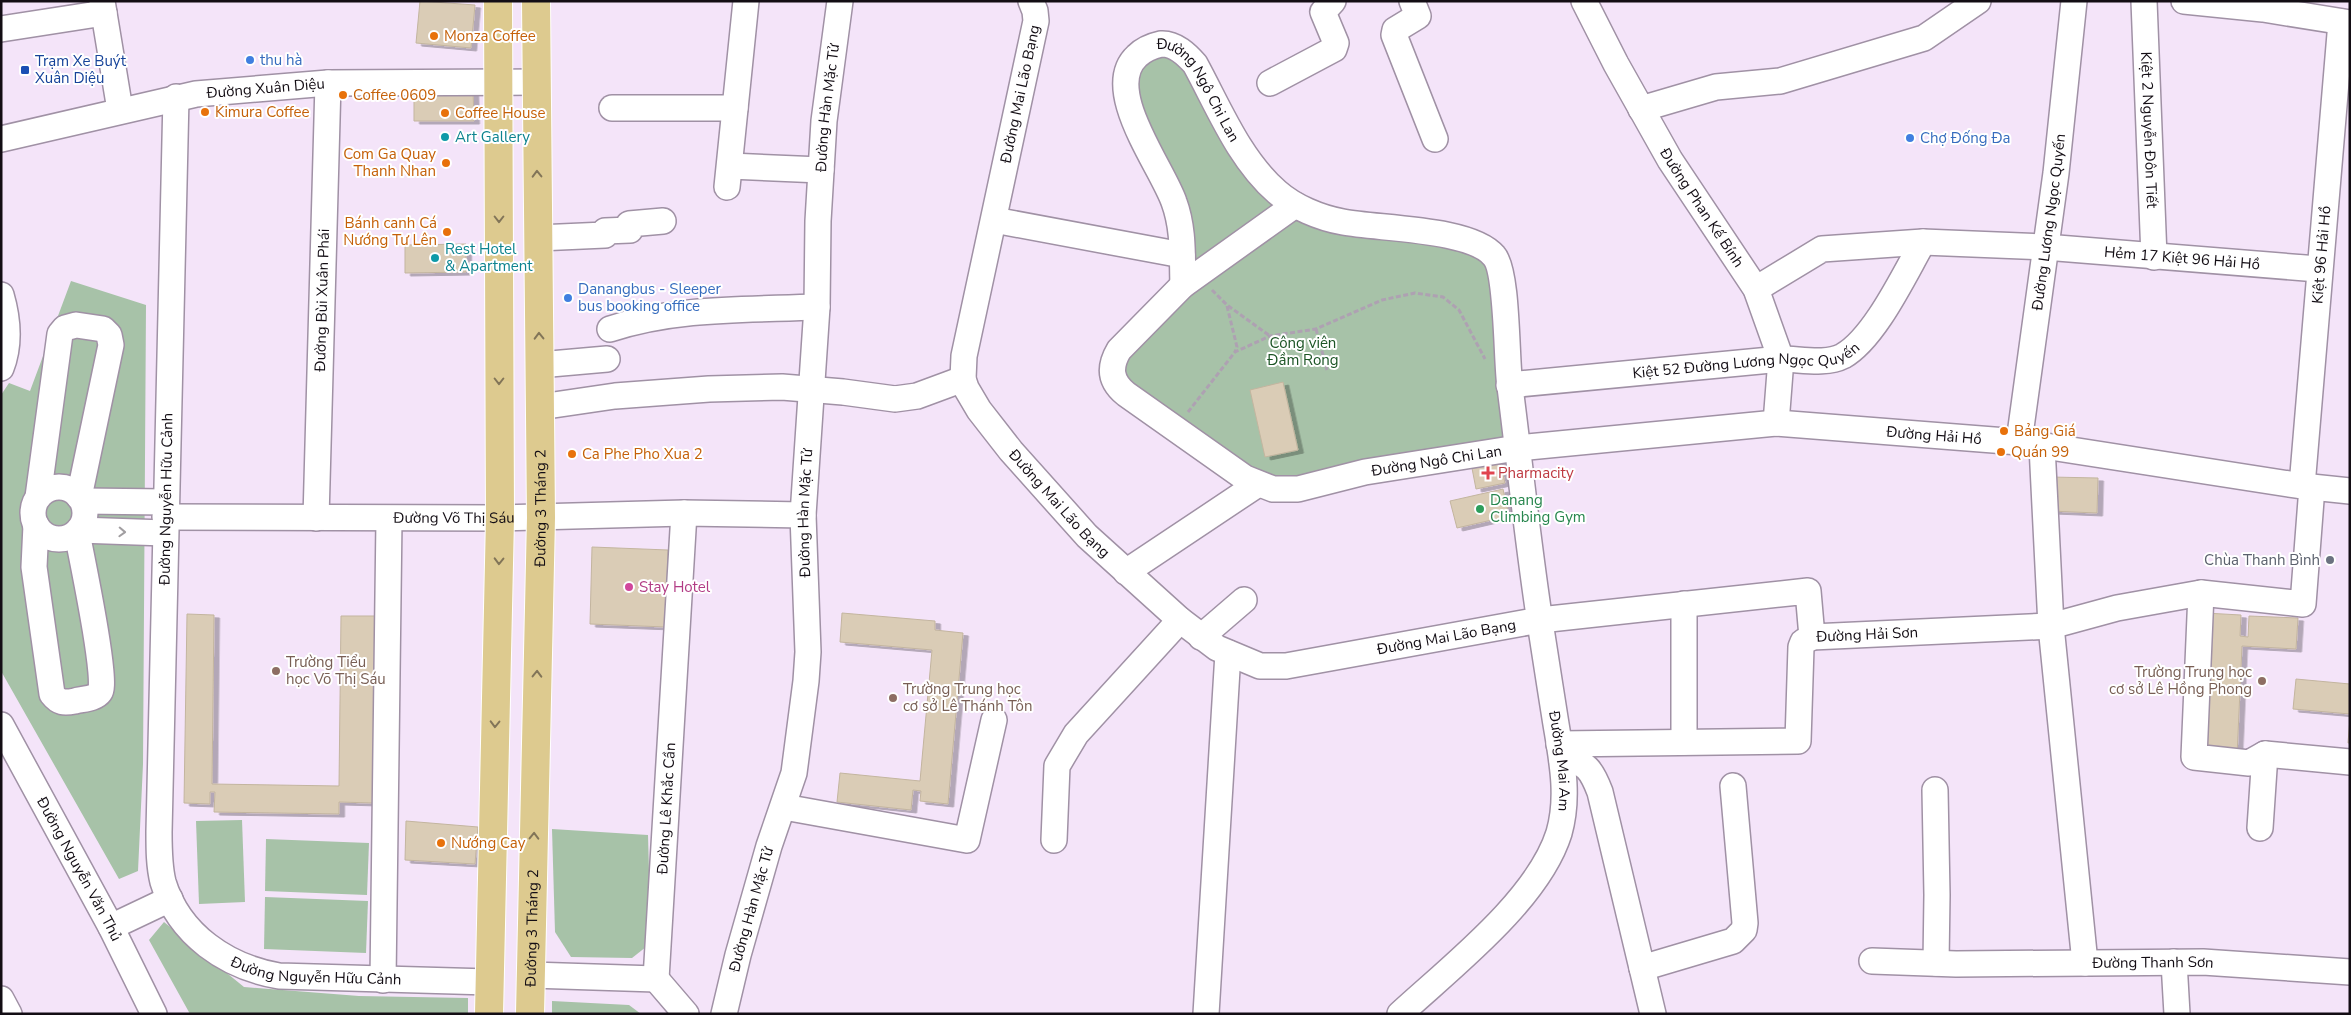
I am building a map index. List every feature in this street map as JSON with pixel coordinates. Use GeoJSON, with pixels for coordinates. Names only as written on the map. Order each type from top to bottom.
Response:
{"type":"FeatureCollection","features":[{"type":"Feature","properties":{"kind":"main road"},"geometry":{"type":"LineString","coordinates":[[489,1001],[500,518],[498,1]]}},
{"type":"Feature","properties":{"kind":"main road","name":"Đường 3 Tháng 2"},"geometry":{"type":"LineString","coordinates":[[530,1010],[540,518],[536,1]]}},
{"type":"Feature","properties":{"kind":"street"},"geometry":{"type":"LineString","coordinates":[[746,1],[729,176],[821,170]]}},
{"type":"Feature","properties":{"kind":"street","name":"Đường Hàn Mặc Tử"},"geometry":{"type":"LineString","coordinates":[[724,1014],[738,955],[769,846],[784,807],[794,773],[806,682],[808,652],[803,515],[818,308],[818,221],[824,121],[840,1]]}},
{"type":"Feature","properties":{"kind":"street","name":"Đường Mai Lão Bạng"},"geometry":{"type":"LineString","coordinates":[[1031,1],[1036,12],[1036,21],[964,356],[963,379],[970,397],[993,431],[1087,536],[1180,620],[1200,636],[1228,653],[1260,666],[1286,666],[1540,620]]}},
{"type":"Feature","properties":{"kind":"street"},"geometry":{"type":"LineString","coordinates":[[1270,84],[1334,49],[1336,42],[1323,12],[1333,1]]}},
{"type":"Feature","properties":{"kind":"street"},"geometry":{"type":"LineString","coordinates":[[1412,1],[1418,16],[1396,29],[1394,35],[1435,139]]}},
{"type":"Feature","properties":{"kind":"street","name":"Đường Phan Kế Bính"},"geometry":{"type":"LineString","coordinates":[[1584,1],[1670,160],[1756,289],[1781,359],[1776,423]]}},
{"type":"Feature","properties":{"kind":"street"},"geometry":{"type":"LineString","coordinates":[[1641,109],[1716,87],[1780,81],[1924,38],[1978,1]]}},
{"type":"Feature","properties":{"kind":"street","name":"Đường Lương Ngọc Quyến"},"geometry":{"type":"LineString","coordinates":[[2074,1],[2056,173],[2045,247],[2030,444],[2051,626],[2085,963]]}},
{"type":"Feature","properties":{"kind":"street","name":"Kiệt 2 Nguyễn Đôn Tiết"},"geometry":{"type":"LineString","coordinates":[[2144,1],[2154,257]]}},
{"type":"Feature","properties":{"kind":"street"},"geometry":{"type":"LineString","coordinates":[[2184,1],[2232,3],[2345,22]]}},
{"type":"Feature","properties":{"kind":"street"},"geometry":{"type":"LineString","coordinates":[[1,29],[103,7],[120,110]]}},
{"type":"Feature","properties":{"kind":"street","name":"Kiệt 96 Hải Hồ"},"geometry":{"type":"LineString","coordinates":[[2201,593],[2303,604],[2318,269],[2345,22]]}},
{"type":"Feature","properties":{"kind":"street","name":"Đường Ngô Chi Lan"},"geometry":{"type":"LineString","coordinates":[[1183,285],[1180,219],[1174,200],[1130,110],[1125,88],[1126,74],[1131,61],[1153,46],[1163,44],[1173,46],[1186,54],[1195,64],[1244,152],[1262,177],[1278,193],[1296,205],[1340,222],[1472,240],[1492,253],[1501,270],[1509,385],[1517,448],[1365,472],[1298,489],[1273,489],[1245,478],[1126,394],[1114,380],[1112,361],[1119,350],[1183,285],[1296,205]]}},
{"type":"Feature","properties":{"kind":"street","name":"Đường Xuân Diệu"},"geometry":{"type":"LineString","coordinates":[[1,139],[176,98],[328,83],[536,82]]}},
{"type":"Feature","properties":{"kind":"street","name":"Đường Bùi Xuân Phái"},"geometry":{"type":"LineString","coordinates":[[316,518],[328,83]]}},
{"type":"Feature","properties":{"kind":"street","name":"Đường Nguyễn Hữu Cảnh"},"geometry":{"type":"LineString","coordinates":[[176,98],[159,832],[160,864],[163,882],[170,900],[188,929],[218,954],[240,966],[279,976],[383,980],[489,1001]]}},
{"type":"Feature","properties":{"kind":"street"},"geometry":{"type":"LineString","coordinates":[[612,108],[736,108]]}},
{"type":"Feature","properties":{"kind":"street"},"geometry":{"type":"LineString","coordinates":[[994,220],[1182,255]]}},
{"type":"Feature","properties":{"kind":"street"},"geometry":{"type":"LineString","coordinates":[[538,238],[605,235],[605,232],[630,230],[629,224],[663,221]]}},
{"type":"Feature","properties":{"kind":"street","name":"Hẻm 17 Kiệt 96 Hải Hồ"},"geometry":{"type":"LineString","coordinates":[[1756,289],[1822,249],[1923,242],[2045,247],[2318,269]]}},
{"type":"Feature","properties":{"kind":"street","name":"Kiệt 52 Đường Lương Ngọc Quyến"},"geometry":{"type":"LineString","coordinates":[[1509,385],[1781,359],[1826,360],[1843,356],[1856,345],[1880,317],[1923,242]]}},
{"type":"Feature","properties":{"kind":"street"},"geometry":{"type":"LineString","coordinates":[[1,295],[7,338],[6,353],[1,368]]}},
{"type":"Feature","properties":{"kind":"street"},"geometry":{"type":"LineString","coordinates":[[610,329],[637,320],[690,312],[818,308]]}},
{"type":"Feature","properties":{"kind":"street"},"geometry":{"type":"LineString","coordinates":[[36,525],[42,533],[50,538],[60,540],[69,538],[78,531],[84,521],[85,511],[81,499],[111,345],[109,335],[103,329],[76,325],[65,328],[60,334],[34,516],[36,525],[34,567],[39,613],[52,694],[56,700],[63,703],[92,697],[99,693],[102,687],[98,644],[78,531]]}},
{"type":"Feature","properties":{"kind":"street"},"geometry":{"type":"LineString","coordinates":[[539,365],[607,359]]}},
{"type":"Feature","properties":{"kind":"street"},"geometry":{"type":"LineString","coordinates":[[540,407],[615,396],[708,388],[812,388],[895,399],[917,396],[963,379]]}},
{"type":"Feature","properties":{"kind":"street","name":"Đường Hải Hồ"},"geometry":{"type":"LineString","coordinates":[[1517,448],[1776,423],[2030,444],[2307,486],[2350,490]]}},
{"type":"Feature","properties":{"kind":"street","name":"Đường Mai Am"},"geometry":{"type":"LineString","coordinates":[[1400,1014],[1512,908],[1536,877],[1550,854],[1559,833],[1564,808],[1565,785],[1517,448]]}},
{"type":"Feature","properties":{"kind":"street"},"geometry":{"type":"LineString","coordinates":[[1126,572],[1258,484]]}},
{"type":"Feature","properties":{"kind":"street"},"geometry":{"type":"LineString","coordinates":[[38,498],[54,488],[72,491],[81,499],[165,517]]}},
{"type":"Feature","properties":{"kind":"street","name":"Đường Võ Thị Sáu"},"geometry":{"type":"LineString","coordinates":[[165,517],[540,518],[684,513],[803,515]]}},
{"type":"Feature","properties":{"kind":"street","name":"Đường Lê Khắc Cần"},"geometry":{"type":"LineString","coordinates":[[656,979],[684,513]]}},
{"type":"Feature","properties":{"kind":"street"},"geometry":{"type":"LineString","coordinates":[[78,531],[165,517]]}},
{"type":"Feature","properties":{"kind":"street"},"geometry":{"type":"LineString","coordinates":[[383,980],[389,518]]}},
{"type":"Feature","properties":{"kind":"street","name":"Đường Hải Sơn"},"geometry":{"type":"LineString","coordinates":[[1540,620],[1808,591],[1812,637],[2051,626],[2117,608],[2201,593]]}},
{"type":"Feature","properties":{"kind":"street"},"geometry":{"type":"LineString","coordinates":[[2201,593],[2194,757],[2249,763],[2266,754],[2350,762]]}},
{"type":"Feature","properties":{"kind":"street"},"geometry":{"type":"LineString","coordinates":[[1200,636],[1244,600]]}},
{"type":"Feature","properties":{"kind":"street"},"geometry":{"type":"LineString","coordinates":[[1684,604],[1684,742]]}},
{"type":"Feature","properties":{"kind":"street"},"geometry":{"type":"LineString","coordinates":[[1054,840],[1057,766],[1076,734],[1180,620]]}},
{"type":"Feature","properties":{"kind":"street"},"geometry":{"type":"LineString","coordinates":[[1561,752],[1684,742],[1798,741],[1801,648],[1803,642],[1812,637]]}},
{"type":"Feature","properties":{"kind":"street"},"geometry":{"type":"LineString","coordinates":[[1206,1014],[1228,653]]}},
{"type":"Feature","properties":{"kind":"street"},"geometry":{"type":"LineString","coordinates":[[784,807],[967,840],[994,720]]}},
{"type":"Feature","properties":{"kind":"street","name":"Đường Nguyễn Văn Thủ"},"geometry":{"type":"LineString","coordinates":[[1,726],[111,927],[154,1014]]}},
{"type":"Feature","properties":{"kind":"street"},"geometry":{"type":"LineString","coordinates":[[1561,752],[1582,763],[1590,771],[1598,787],[1652,1014]]}},
{"type":"Feature","properties":{"kind":"street"},"geometry":{"type":"LineString","coordinates":[[2260,828],[2266,754]]}},
{"type":"Feature","properties":{"kind":"street"},"geometry":{"type":"LineString","coordinates":[[1642,968],[1733,941],[1744,930],[1745,923],[1733,786]]}},
{"type":"Feature","properties":{"kind":"street"},"geometry":{"type":"LineString","coordinates":[[1935,790],[1937,895],[1946,964]]}},
{"type":"Feature","properties":{"kind":"street"},"geometry":{"type":"LineString","coordinates":[[111,927],[170,900]]}},
{"type":"Feature","properties":{"kind":"street","name":"Đường Thanh Sơn"},"geometry":{"type":"LineString","coordinates":[[1872,961],[1946,964],[2203,962],[2350,972]]}},
{"type":"Feature","properties":{"kind":"street"},"geometry":{"type":"LineString","coordinates":[[2174,962],[2178,1014]]}},
{"type":"Feature","properties":{"kind":"street"},"geometry":{"type":"LineString","coordinates":[[530,974],[656,979],[686,1014]]}},
{"type":"Feature","properties":{"kind":"street"},"geometry":{"type":"LineString","coordinates":[[1,999],[9,1014]]}},
{"type":"Feature","properties":{"kind":"path"},"geometry":{"type":"LineString","coordinates":[[1235,352],[1270,336],[1316,329],[1382,300],[1415,293],[1443,297],[1459,310],[1486,362]]}},
{"type":"Feature","properties":{"kind":"path"},"geometry":{"type":"LineString","coordinates":[[1188,412],[1237,347],[1227,305],[1270,336]]}},
{"type":"Feature","properties":{"kind":"path"},"geometry":{"type":"LineString","coordinates":[[1316,329],[1327,370]]}},
{"type":"Feature","properties":{"kind":"green space","name":"Công viên Đầm Rong"},"geometry":{"type":"Polygon","coordinates":[[[1173,46],[1295,205],[1461,238],[1501,270],[1517,448],[1258,484],[1114,380],[1113,361],[1183,285],[1182,255],[1130,110],[1131,61],[1173,46]]]}},
{"type":"Feature","properties":{"kind":"green space"},"geometry":{"type":"Polygon","coordinates":[[[71,281],[146,305],[143,764],[138,871],[119,879],[1,671],[1,395],[9,383],[30,391],[71,281]]]}},
{"type":"Feature","properties":{"kind":"green space"},"geometry":{"type":"Polygon","coordinates":[[[242,820],[245,902],[199,904],[196,821],[242,820]]]}},
{"type":"Feature","properties":{"kind":"green space"},"geometry":{"type":"Polygon","coordinates":[[[552,829],[648,835],[651,943],[632,958],[571,957],[555,932],[552,829]]]}},
{"type":"Feature","properties":{"kind":"green space"},"geometry":{"type":"Polygon","coordinates":[[[266,839],[369,843],[367,895],[265,891],[266,839]]]}},
{"type":"Feature","properties":{"kind":"green space"},"geometry":{"type":"Polygon","coordinates":[[[265,897],[368,901],[366,953],[264,949],[265,897]]]}},
{"type":"Feature","properties":{"kind":"green space"},"geometry":{"type":"Polygon","coordinates":[[[164,922],[244,987],[359,996],[468,998],[468,1014],[190,1014],[149,940],[164,922]]]}},
{"type":"Feature","properties":{"kind":"green space"},"geometry":{"type":"Polygon","coordinates":[[[552,1001],[629,1005],[641,1014],[552,1014],[552,1001]]]}},
{"type":"Feature","properties":{"kind":"building"},"geometry":{"type":"Polygon","coordinates":[[[420,1],[475,5],[471,48],[416,43],[420,1]]]}},
{"type":"Feature","properties":{"kind":"building"},"geometry":{"type":"Polygon","coordinates":[[[414,90],[473,90],[474,121],[414,121],[414,90]]]}},
{"type":"Feature","properties":{"kind":"building","name":"Rest Hotel & Apartment"},"geometry":{"type":"Polygon","coordinates":[[[466,244],[466,272],[405,273],[405,245],[466,244]]]}},
{"type":"Feature","properties":{"kind":"building"},"geometry":{"type":"Polygon","coordinates":[[[1283,382],[1298,450],[1265,457],[1250,390],[1283,382]]]}},
{"type":"Feature","properties":{"kind":"building","name":"Pharmacity"},"geometry":{"type":"Polygon","coordinates":[[[1499,457],[1505,483],[1476,489],[1471,463],[1499,457]]]}},
{"type":"Feature","properties":{"kind":"building"},"geometry":{"type":"Polygon","coordinates":[[[2051,477],[2098,478],[2097,513],[2050,511],[2051,477]]]}},
{"type":"Feature","properties":{"kind":"building","name":"Danang Climbing Gym"},"geometry":{"type":"Polygon","coordinates":[[[1503,489],[1509,516],[1457,528],[1450,501],[1503,489]]]}},
{"type":"Feature","properties":{"kind":"building","name":"Stay Hotel"},"geometry":{"type":"Polygon","coordinates":[[[592,547],[668,550],[666,627],[590,624],[592,547]]]}},
{"type":"Feature","properties":{"kind":"building"},"geometry":{"type":"Polygon","coordinates":[[[842,613],[935,621],[935,630],[963,633],[948,804],[920,801],[921,791],[913,790],[911,810],[837,802],[840,773],[920,781],[932,650],[840,642],[842,613]]]}},
{"type":"Feature","properties":{"kind":"building"},"geometry":{"type":"Polygon","coordinates":[[[2205,613],[2241,615],[2240,636],[2248,637],[2249,616],[2298,618],[2296,649],[2242,646],[2237,756],[2198,754],[2205,613]]]}},
{"type":"Feature","properties":{"kind":"building"},"geometry":{"type":"Polygon","coordinates":[[[187,614],[214,615],[212,784],[339,786],[341,616],[376,616],[373,803],[339,802],[339,814],[214,812],[215,792],[210,792],[210,804],[184,803],[187,614]]]}},
{"type":"Feature","properties":{"kind":"building"},"geometry":{"type":"Polygon","coordinates":[[[2296,679],[2350,684],[2350,714],[2293,709],[2296,679]]]}},
{"type":"Feature","properties":{"kind":"building"},"geometry":{"type":"Polygon","coordinates":[[[2350,718],[2350,743],[2348,743],[2350,718]]]}},
{"type":"Feature","properties":{"kind":"building","name":"Nướng Cay"},"geometry":{"type":"Polygon","coordinates":[[[406,821],[478,827],[475,864],[405,860],[406,821]]]}},
{"type":"Feature","properties":{"kind":"place","name":"Monza Coffee"},"geometry":{"type":"Point","coordinates":[434,36]}},
{"type":"Feature","properties":{"kind":"place","name":"thu hà"},"geometry":{"type":"Point","coordinates":[250,60]}},
{"type":"Feature","properties":{"kind":"place","name":"Trạm Xe Buýt Xuân Diệu"},"geometry":{"type":"Point","coordinates":[25,70]}},
{"type":"Feature","properties":{"kind":"place","name":"Coffee 0609"},"geometry":{"type":"Point","coordinates":[343,95]}},
{"type":"Feature","properties":{"kind":"place","name":"Kimura Coffee"},"geometry":{"type":"Point","coordinates":[205,112]}},
{"type":"Feature","properties":{"kind":"place","name":"Coffee House"},"geometry":{"type":"Point","coordinates":[445,113]}},
{"type":"Feature","properties":{"kind":"place","name":"Art Gallery"},"geometry":{"type":"Point","coordinates":[445,137]}},
{"type":"Feature","properties":{"kind":"place","name":"Chợ Đống Đa"},"geometry":{"type":"Point","coordinates":[1910,138]}},
{"type":"Feature","properties":{"kind":"place","name":"Com Ga Quay Thanh Nhan"},"geometry":{"type":"Point","coordinates":[446,163]}},
{"type":"Feature","properties":{"kind":"place","name":"Bánh canh Cá Nướng Tư Lên"},"geometry":{"type":"Point","coordinates":[447,232]}},
{"type":"Feature","properties":{"kind":"place","name":"Rest Hotel & Apartment"},"geometry":{"type":"Point","coordinates":[435,258]}},
{"type":"Feature","properties":{"kind":"place","name":"Danangbus - Sleeper bus booking office"},"geometry":{"type":"Point","coordinates":[568,298]}},
{"type":"Feature","properties":{"kind":"place","name":"Bảng Giá"},"geometry":{"type":"Point","coordinates":[2004,431]}},
{"type":"Feature","properties":{"kind":"place","name":"Quán 99"},"geometry":{"type":"Point","coordinates":[2001,452]}},
{"type":"Feature","properties":{"kind":"place","name":"Ca Phe Pho Xua 2"},"geometry":{"type":"Point","coordinates":[572,454]}},
{"type":"Feature","properties":{"kind":"place","name":"Pharmacity"},"geometry":{"type":"Point","coordinates":[1488,473]}},
{"type":"Feature","properties":{"kind":"place","name":"Danang Climbing Gym"},"geometry":{"type":"Point","coordinates":[1480,509]}},
{"type":"Feature","properties":{"kind":"place","name":"Chùa Thanh Bình"},"geometry":{"type":"Point","coordinates":[2330,560]}},
{"type":"Feature","properties":{"kind":"place","name":"Stay Hotel"},"geometry":{"type":"Point","coordinates":[629,587]}},
{"type":"Feature","properties":{"kind":"place","name":"Trường Tiểu học Võ Thị Sáu"},"geometry":{"type":"Point","coordinates":[276,671]}},
{"type":"Feature","properties":{"kind":"place","name":"Trường Trung học cơ sở Lê Hồng Phong"},"geometry":{"type":"Point","coordinates":[2262,681]}},
{"type":"Feature","properties":{"kind":"place","name":"Trường Trung học cơ sở Lê Thánh Tôn"},"geometry":{"type":"Point","coordinates":[893,698]}},
{"type":"Feature","properties":{"kind":"place","name":"Nướng Cay"},"geometry":{"type":"Point","coordinates":[441,843]}}]}
